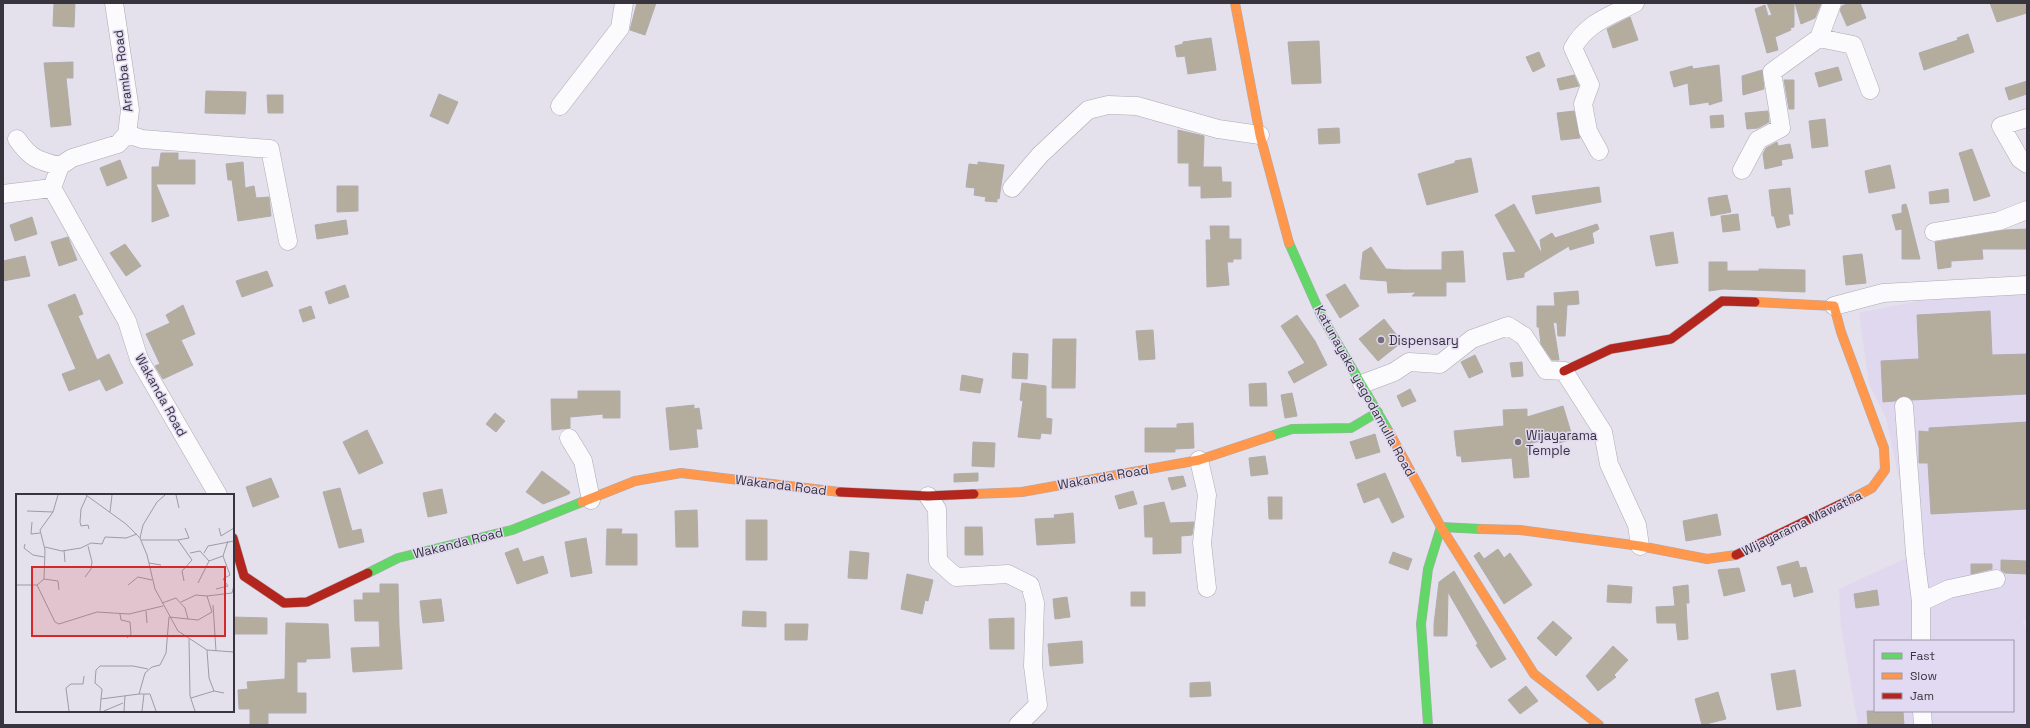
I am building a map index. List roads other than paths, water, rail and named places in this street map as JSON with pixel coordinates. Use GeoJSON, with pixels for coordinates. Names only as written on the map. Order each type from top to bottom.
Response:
{"type":"FeatureCollection","features":[{"type":"Feature","properties":{"kind":"street","name":"Aramba Road"},"geometry":{"type":"LineString","coordinates":[[114,3],[130,110],[127,134]]}},
{"type":"Feature","properties":{"kind":"street"},"geometry":{"type":"LineString","coordinates":[[560,106],[620,28],[624,3]]}},
{"type":"Feature","properties":{"kind":"street","name":"Katunayake yagodamulla Road"},"geometry":{"type":"LineString","coordinates":[[1235,3],[1260,135],[1288,238],[1321,315],[1378,412],[1441,527],[1534,674],[1600,725]]}},
{"type":"Feature","properties":{"kind":"street"},"geometry":{"type":"LineString","coordinates":[[1599,151],[1588,131],[1583,104],[1590,85],[1573,48],[1580,35],[1596,22],[1635,3]]}},
{"type":"Feature","properties":{"kind":"street"},"geometry":{"type":"LineString","coordinates":[[1742,170],[1758,140],[1781,128],[1772,72],[1819,38],[1832,3]]}},
{"type":"Feature","properties":{"kind":"street"},"geometry":{"type":"LineString","coordinates":[[1819,38],[1853,45],[1870,90]]}},
{"type":"Feature","properties":{"kind":"street"},"geometry":{"type":"LineString","coordinates":[[1012,188],[1040,155],[1088,110],[1108,105],[1137,106],[1218,129],[1260,135]]}},
{"type":"Feature","properties":{"kind":"street"},"geometry":{"type":"LineString","coordinates":[[2027,118],[2001,126],[2020,159],[2027,164]]}},
{"type":"Feature","properties":{"kind":"street"},"geometry":{"type":"LineString","coordinates":[[3,194],[52,188],[60,166],[72,158],[118,144],[127,134],[142,139],[270,149],[288,241]]}},
{"type":"Feature","properties":{"kind":"street"},"geometry":{"type":"LineString","coordinates":[[17,139],[26,153],[42,162],[60,166]]}},
{"type":"Feature","properties":{"kind":"street","name":"Wakanda Road"},"geometry":{"type":"LineString","coordinates":[[52,188],[127,321],[138,359],[217,494]]}},
{"type":"Feature","properties":{"kind":"street"},"geometry":{"type":"LineString","coordinates":[[1934,232],[1999,221],[2027,210]]}},
{"type":"Feature","properties":{"kind":"street"},"geometry":{"type":"LineString","coordinates":[[1362,384],[1394,372],[1409,362],[1440,364],[1472,339],[1508,326],[1524,336],[1546,370],[1561,371],[1610,349],[1671,339],[1722,301],[1834,306],[1883,293],[2027,285]]}},
{"type":"Feature","properties":{"kind":"street","name":"Wijayarama Mawatha"},"geometry":{"type":"LineString","coordinates":[[1441,527],[1520,530],[1640,546],[1707,559],[1739,555],[1872,488],[1885,470],[1884,448],[1841,332],[1834,306]]}},
{"type":"Feature","properties":{"kind":"street"},"geometry":{"type":"LineString","coordinates":[[1561,371],[1603,432],[1609,464],[1637,525],[1640,546]]}},
{"type":"Feature","properties":{"kind":"street"},"geometry":{"type":"LineString","coordinates":[[1904,406],[1915,554],[1921,602],[1921,640]]}},
{"type":"Feature","properties":{"kind":"street","name":"Wakanda Road"},"geometry":{"type":"LineString","coordinates":[[234,541],[244,576],[284,604],[308,602],[398,558],[512,530],[591,500],[635,481],[681,473],[855,494],[928,496],[1022,492],[1199,460],[1292,430],[1351,428],[1378,412]]}},
{"type":"Feature","properties":{"kind":"street"},"geometry":{"type":"LineString","coordinates":[[569,438],[583,461],[591,500]]}},
{"type":"Feature","properties":{"kind":"street"},"geometry":{"type":"LineString","coordinates":[[1199,460],[1207,495],[1202,543],[1207,588]]}},
{"type":"Feature","properties":{"kind":"street"},"geometry":{"type":"LineString","coordinates":[[928,496],[937,509],[938,562],[956,577],[1008,574],[1030,585],[1035,603],[1033,666],[1038,705],[1018,725]]}},
{"type":"Feature","properties":{"kind":"street"},"geometry":{"type":"LineString","coordinates":[[1428,725],[1421,624],[1428,569],[1441,527]]}},
{"type":"Feature","properties":{"kind":"street"},"geometry":{"type":"LineString","coordinates":[[1921,602],[1949,589],[1996,579]]}},
{"type":"Feature","properties":{"kind":"street"},"geometry":{"type":"LineString","coordinates":[[1922,712],[1923,725]]}},
{"type":"Feature","properties":{"kind":"place","name":"Dispensary"},"geometry":{"type":"Point","coordinates":[1381,340]}},
{"type":"Feature","properties":{"kind":"place","name":"Wijayarama Temple"},"geometry":{"type":"Point","coordinates":[1518,442]}}]}
